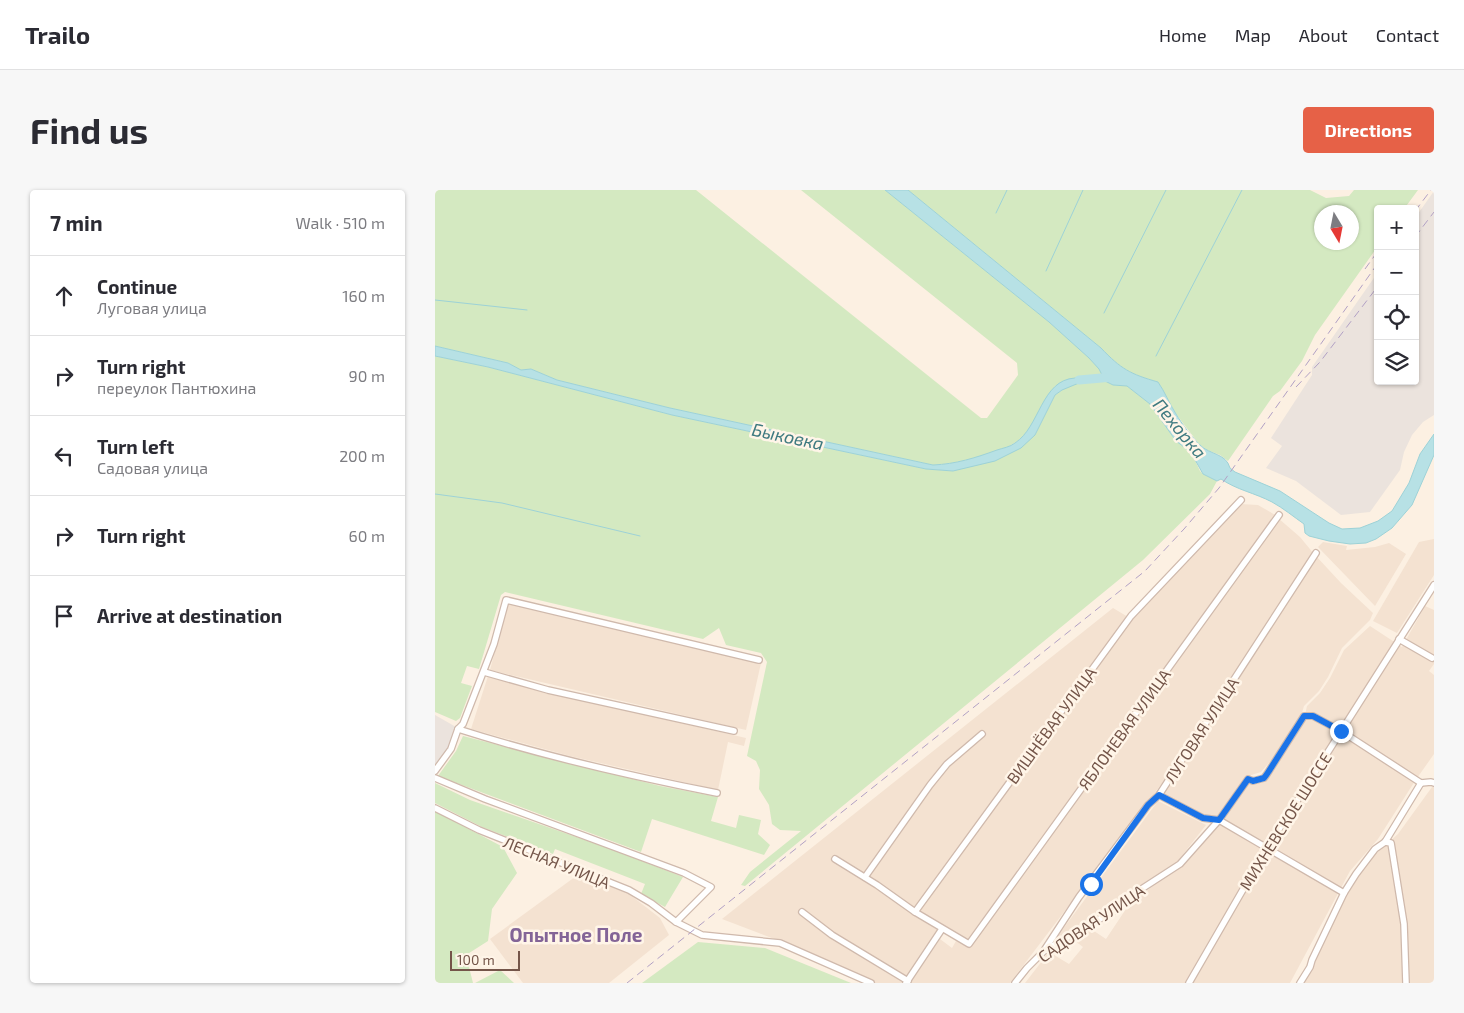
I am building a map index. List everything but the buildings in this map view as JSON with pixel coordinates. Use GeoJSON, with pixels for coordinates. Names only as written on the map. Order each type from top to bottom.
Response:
{"type":"FeatureCollection","features":[{"type":"Feature","properties":{"kind":"street","name":"ВИШНЁВАЯ УЛИЦА"},"geometry":{"type":"LineString","coordinates":[[915,912],[1131,616],[1241,500]]}},
{"type":"Feature","properties":{"kind":"street","name":"ЯБЛОНЕВАЯ УЛИЦА"},"geometry":{"type":"LineString","coordinates":[[942,929],[969,944],[1279,515]]}},
{"type":"Feature","properties":{"kind":"street","name":"ЛУГОВАЯ УЛИЦА"},"geometry":{"type":"LineString","coordinates":[[1044,951],[1079,897],[1148,805],[1159,795],[1316,554]]}},
{"type":"Feature","properties":{"kind":"street","name":"МИХНЕВСКОЕ ШОССЕ"},"geometry":{"type":"LineString","coordinates":[[1189,983],[1267,848],[1434,585]]}},
{"type":"Feature","properties":{"kind":"street"},"geometry":{"type":"LineString","coordinates":[[435,770],[451,749],[458,729],[463,724],[494,644],[506,600],[759,660]]}},
{"type":"Feature","properties":{"kind":"street"},"geometry":{"type":"LineString","coordinates":[[1399,639],[1432,658]]}},
{"type":"Feature","properties":{"kind":"street"},"geometry":{"type":"LineString","coordinates":[[484,672],[548,690],[734,731]]}},
{"type":"Feature","properties":{"kind":"street","name":"САДОВАЯ УЛИЦА"},"geometry":{"type":"LineString","coordinates":[[1015,983],[1044,951],[1117,909],[1143,888],[1180,864],[1219,820],[1248,779],[1253,781],[1264,778],[1304,716],[1313,716],[1341,731]]}},
{"type":"Feature","properties":{"kind":"street"},"geometry":{"type":"LineString","coordinates":[[458,729],[539,752],[659,782],[717,793]]}},
{"type":"Feature","properties":{"kind":"street"},"geometry":{"type":"LineString","coordinates":[[1341,731],[1421,783],[1434,783]]}},
{"type":"Feature","properties":{"kind":"street"},"geometry":{"type":"LineString","coordinates":[[865,877],[947,764],[982,734]]}},
{"type":"Feature","properties":{"kind":"street"},"geometry":{"type":"LineString","coordinates":[[435,778],[485,799],[684,873],[711,887],[676,922]]}},
{"type":"Feature","properties":{"kind":"street"},"geometry":{"type":"LineString","coordinates":[[1300,983],[1310,967],[1344,893],[1375,849],[1385,842],[1421,783]]}},
{"type":"Feature","properties":{"kind":"street"},"geometry":{"type":"LineString","coordinates":[[1159,795],[1203,818],[1219,820],[1344,893]]}},
{"type":"Feature","properties":{"kind":"street","name":"ЛЕСНАЯ УЛИЦА"},"geometry":{"type":"LineString","coordinates":[[435,808],[479,830],[629,890],[651,902],[676,922],[708,936],[780,944],[871,983]]}},
{"type":"Feature","properties":{"kind":"street"},"geometry":{"type":"LineString","coordinates":[[1385,842],[1391,843],[1404,924],[1406,983]]}},
{"type":"Feature","properties":{"kind":"street"},"geometry":{"type":"LineString","coordinates":[[802,912],[832,935],[907,982],[942,929],[835,859]]}},
{"type":"Feature","properties":{"kind":"shaded area"},"geometry":{"type":"Polygon","coordinates":[[[1434,191],[1434,415],[1423,422],[1412,435],[1404,452],[1400,470],[1370,512],[1341,515],[1296,481],[1266,468],[1282,446],[1271,438],[1312,375],[1312,367],[1374,278],[1374,385],[1419,385],[1419,212],[1434,191]]]}},
{"type":"Feature","properties":{"kind":"shaded area"},"geometry":{"type":"Polygon","coordinates":[[[1240,504],[1258,505],[1277,516],[969,941],[917,913],[1133,618],[1240,504]]]}},
{"type":"Feature","properties":{"kind":"shaded area"},"geometry":{"type":"Polygon","coordinates":[[[1278,518],[1300,537],[1314,554],[1179,761],[1010,983],[910,983],[940,939],[952,948],[956,941],[970,947],[1142,711],[1278,518]]]}},
{"type":"Feature","properties":{"kind":"shaded area"},"geometry":{"type":"Polygon","coordinates":[[[1434,539],[1434,575],[1397,633],[1373,621],[1419,542],[1434,539]]]}},
{"type":"Feature","properties":{"kind":"shaded area"},"geometry":{"type":"Polygon","coordinates":[[[1323,542],[1347,546],[1346,550],[1375,547],[1389,543],[1406,554],[1375,606],[1318,547],[1323,542]]]}},
{"type":"Feature","properties":{"kind":"shaded area"},"geometry":{"type":"Polygon","coordinates":[[[1316,556],[1373,613],[1370,620],[1342,648],[1328,677],[1319,691],[1304,706],[1294,730],[1274,757],[1261,772],[1248,776],[1215,820],[1206,819],[1162,795],[1316,556]]]}},
{"type":"Feature","properties":{"kind":"shaded area"},"geometry":{"type":"Polygon","coordinates":[[[508,602],[761,663],[746,730],[490,670],[508,602]]]}},
{"type":"Feature","properties":{"kind":"shaded area"},"geometry":{"type":"Polygon","coordinates":[[[1425,606],[1434,610],[1434,664],[1429,671],[1434,675],[1434,754],[1378,839],[1350,871],[1290,983],[1025,983],[1049,952],[1069,964],[1083,947],[1071,938],[1088,927],[1106,939],[1128,906],[1189,857],[1249,781],[1265,778],[1303,724],[1307,706],[1320,693],[1330,678],[1344,650],[1370,626],[1402,647],[1425,606]]]}},
{"type":"Feature","properties":{"kind":"shaded area"},"geometry":{"type":"Polygon","coordinates":[[[1113,608],[1128,617],[913,912],[941,929],[905,983],[874,983],[782,942],[722,919],[1113,608]]]}},
{"type":"Feature","properties":{"kind":"shaded area"},"geometry":{"type":"Polygon","coordinates":[[[488,676],[585,701],[746,738],[744,746],[728,742],[718,790],[570,756],[471,729],[488,676]]]}},
{"type":"Feature","properties":{"kind":"shaded area"},"geometry":{"type":"Polygon","coordinates":[[[435,715],[456,727],[448,750],[435,767],[435,715]]]}},
{"type":"Feature","properties":{"kind":"shaded area"},"geometry":{"type":"Polygon","coordinates":[[[1432,787],[1434,787],[1434,983],[1302,983],[1313,965],[1314,956],[1341,906],[1368,861],[1398,834],[1432,787]]]}},
{"type":"Feature","properties":{"kind":"shaded area"},"geometry":{"type":"Polygon","coordinates":[[[1158,801],[1206,825],[1177,862],[1054,941],[1158,801]]]}},
{"type":"Feature","properties":{"kind":"shaded area"},"geometry":{"type":"Polygon","coordinates":[[[579,874],[629,894],[660,918],[669,935],[609,983],[523,983],[490,939],[579,874]]]}},
{"type":"Feature","properties":{"kind":"green space"},"geometry":{"type":"Polygon","coordinates":[[[435,190],[696,190],[981,418],[987,418],[1018,375],[1017,363],[801,190],[885,190],[1049,322],[1089,358],[1099,369],[1105,381],[1113,385],[1127,386],[1150,404],[1176,441],[1188,450],[1194,458],[1200,471],[1217,481],[1210,494],[1143,560],[745,886],[741,885],[750,872],[801,831],[780,830],[772,824],[769,805],[759,789],[760,770],[756,761],[747,756],[767,662],[761,653],[726,645],[719,628],[703,639],[505,592],[501,595],[479,669],[467,666],[461,683],[472,686],[460,718],[456,721],[435,712],[435,356],[488,367],[672,415],[926,469],[953,471],[992,454],[956,463],[933,465],[670,408],[557,380],[531,369],[521,370],[508,363],[435,346],[435,190]],[[1056,385],[1029,429],[1017,442],[1007,447],[1035,435],[1055,395],[1062,390],[1056,385]]]}},
{"type":"Feature","properties":{"kind":"green space"},"geometry":{"type":"Polygon","coordinates":[[[908,190],[1310,190],[1326,198],[1349,196],[1354,190],[1418,190],[1407,205],[1374,205],[1374,252],[1315,335],[1302,361],[1280,391],[1273,396],[1228,461],[1199,444],[1176,414],[1158,382],[1127,370],[1114,361],[1101,348],[908,190]]]}},
{"type":"Feature","properties":{"kind":"green space"},"geometry":{"type":"Polygon","coordinates":[[[463,736],[660,786],[718,797],[711,821],[736,828],[739,815],[761,820],[758,834],[770,845],[764,855],[652,819],[641,852],[438,776],[456,751],[463,736]]]}},
{"type":"Feature","properties":{"kind":"green space"},"geometry":{"type":"Polygon","coordinates":[[[435,783],[470,800],[614,850],[683,877],[665,907],[641,894],[645,884],[555,849],[553,854],[482,827],[435,803],[435,783]]]}},
{"type":"Feature","properties":{"kind":"green space"},"geometry":{"type":"Polygon","coordinates":[[[435,811],[503,847],[517,873],[492,909],[488,941],[466,955],[473,983],[435,983],[435,811]]]}},
{"type":"Feature","properties":{"kind":"green space"},"geometry":{"type":"Polygon","coordinates":[[[698,942],[765,948],[851,983],[642,983],[698,942]]]}},
{"type":"Feature","properties":{"kind":"green space"},"geometry":{"type":"Polygon","coordinates":[[[500,970],[514,983],[475,983],[500,970]]]}},
{"type":"Feature","properties":{"kind":"water","name":"Пехорка"},"geometry":{"type":"Polygon","coordinates":[[[885,190],[908,190],[1101,348],[1120,366],[1158,382],[1178,418],[1193,438],[1204,448],[1225,459],[1230,468],[1235,472],[1280,491],[1329,523],[1342,529],[1360,528],[1378,521],[1392,511],[1409,483],[1420,454],[1434,434],[1434,455],[1412,505],[1392,528],[1376,539],[1366,543],[1350,544],[1329,541],[1309,536],[1305,533],[1304,524],[1272,502],[1221,479],[1217,481],[1203,474],[1188,450],[1176,441],[1150,404],[1127,386],[1113,385],[1105,381],[1099,369],[1089,358],[1049,322],[885,190]]]}},
{"type":"Feature","properties":{"kind":"water"},"geometry":{"type":"Polygon","coordinates":[[[435,346],[508,363],[521,370],[531,369],[557,380],[670,408],[933,465],[965,460],[1013,444],[1023,436],[1055,387],[1064,381],[1077,378],[1091,378],[1062,390],[1055,395],[1035,435],[1021,448],[995,461],[953,471],[926,469],[672,415],[488,367],[435,356],[435,346]]]}},
{"type":"Feature","properties":{"kind":"waterway"},"geometry":{"type":"LineString","coordinates":[[996,213],[1007,190]]}},
{"type":"Feature","properties":{"kind":"waterway"},"geometry":{"type":"LineString","coordinates":[[1046,271],[1083,190]]}},
{"type":"Feature","properties":{"kind":"waterway"},"geometry":{"type":"LineString","coordinates":[[1104,313],[1166,190]]}},
{"type":"Feature","properties":{"kind":"waterway"},"geometry":{"type":"LineString","coordinates":[[1156,356],[1242,190]]}},
{"type":"Feature","properties":{"kind":"waterway"},"geometry":{"type":"LineString","coordinates":[[435,300],[527,310]]}},
{"type":"Feature","properties":{"kind":"waterway","name":"Быковка"},"geometry":{"type":"LineString","coordinates":[[1079,380],[1113,377]]}},
{"type":"Feature","properties":{"kind":"waterway"},"geometry":{"type":"LineString","coordinates":[[435,494],[502,503],[640,536]]}},
{"type":"Feature","properties":{"kind":"railway"},"geometry":{"type":"LineString","coordinates":[[1419,206],[1431,190]]}},
{"type":"Feature","properties":{"kind":"railway"},"geometry":{"type":"LineString","coordinates":[[1419,232],[1434,212]]}},
{"type":"Feature","properties":{"kind":"railway"},"geometry":{"type":"LineString","coordinates":[[1365,269],[1374,257]]}},
{"type":"Feature","properties":{"kind":"railway"},"geometry":{"type":"LineString","coordinates":[[627,983],[1145,571],[1219,488],[1374,269]]}},
{"type":"Feature","properties":{"kind":"railway"},"geometry":{"type":"LineString","coordinates":[[1296,387],[1320,362],[1374,291]]}},
{"type":"Feature","properties":{"kind":"district","name":"Опытное Поле"},"geometry":{"type":"Point","coordinates":[576,934]}},
{"type":"Feature","properties":{"kind":"route"},"geometry":{"type":"LineString","coordinates":[[1091,884],[1148,805],[1159,795],[1203,818],[1214,821],[1219,820],[1248,779],[1253,781],[1264,778],[1304,716],[1313,716],[1341,731]]}}]}
